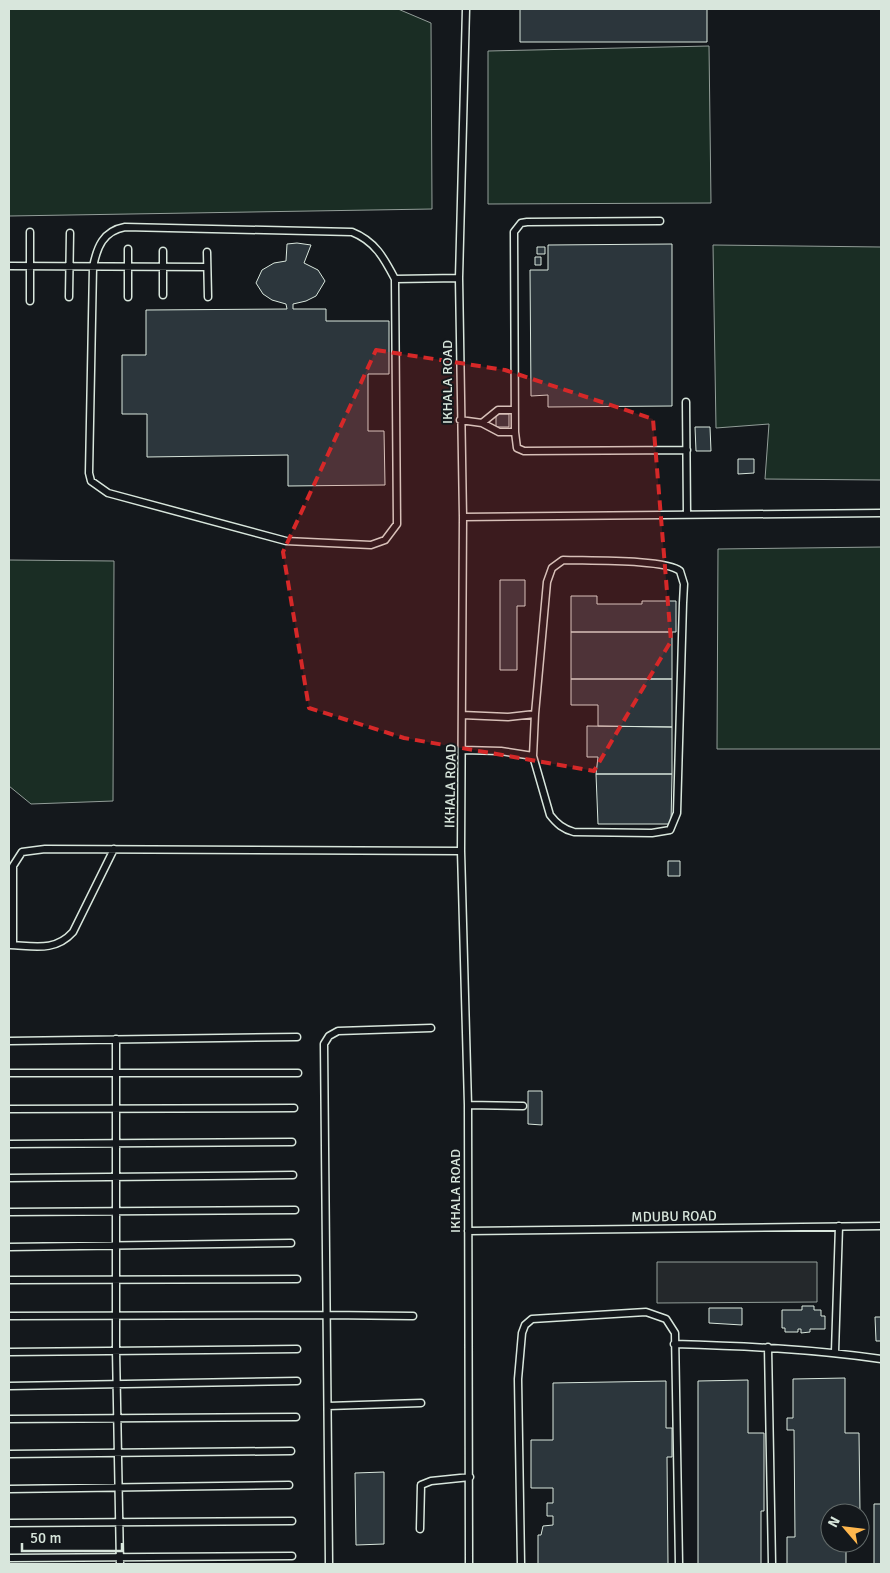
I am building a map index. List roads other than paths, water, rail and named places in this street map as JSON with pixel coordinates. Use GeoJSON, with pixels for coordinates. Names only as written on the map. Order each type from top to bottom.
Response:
{"type":"FeatureCollection","features":[{"type":"Feature","properties":{"kind":"lane"},"geometry":{"type":"LineString","coordinates":[[461,9],[466,16]]}},
{"type":"Feature","properties":{"kind":"lane","name":"IKHALA ROAD"},"geometry":{"type":"LineString","coordinates":[[466,9],[459,278],[463,518],[461,851],[468,1105],[469,1564]]}},
{"type":"Feature","properties":{"kind":"lane"},"geometry":{"type":"LineString","coordinates":[[660,220],[528,222],[517,228],[512,239],[515,432],[517,448],[524,451],[687,450]]}},
{"type":"Feature","properties":{"kind":"lane"},"geometry":{"type":"LineString","coordinates":[[125,227],[352,232],[370,240],[395,279],[397,524],[385,540],[371,545],[286,541],[108,493],[91,480],[88,473],[93,267],[96,250],[107,233],[125,227]]}},
{"type":"Feature","properties":{"kind":"lane"},"geometry":{"type":"LineString","coordinates":[[30,232],[30,301]]}},
{"type":"Feature","properties":{"kind":"lane"},"geometry":{"type":"LineString","coordinates":[[69,297],[70,232]]}},
{"type":"Feature","properties":{"kind":"lane"},"geometry":{"type":"LineString","coordinates":[[128,249],[128,297]]}},
{"type":"Feature","properties":{"kind":"lane"},"geometry":{"type":"LineString","coordinates":[[163,251],[163,295]]}},
{"type":"Feature","properties":{"kind":"lane"},"geometry":{"type":"LineString","coordinates":[[207,252],[208,297]]}},
{"type":"Feature","properties":{"kind":"lane"},"geometry":{"type":"LineString","coordinates":[[9,266],[69,265],[93,267],[128,265],[207,267]]}},
{"type":"Feature","properties":{"kind":"lane"},"geometry":{"type":"LineString","coordinates":[[395,279],[459,278]]}},
{"type":"Feature","properties":{"kind":"lane"},"geometry":{"type":"LineString","coordinates":[[686,402],[687,514]]}},
{"type":"Feature","properties":{"kind":"lane"},"geometry":{"type":"LineString","coordinates":[[482,423],[498,410],[514,410]]}},
{"type":"Feature","properties":{"kind":"lane"},"geometry":{"type":"LineString","coordinates":[[460,420],[482,423],[499,432],[515,432]]}},
{"type":"Feature","properties":{"kind":"lane"},"geometry":{"type":"LineString","coordinates":[[463,518],[881,513]]}},
{"type":"Feature","properties":{"kind":"lane"},"geometry":{"type":"LineString","coordinates":[[563,560],[651,564],[672,566],[680,571],[684,584],[677,813],[670,830],[652,833],[574,832],[565,829],[550,815],[533,756],[535,714],[547,582],[556,563],[563,560]]}},
{"type":"Feature","properties":{"kind":"lane"},"geometry":{"type":"LineString","coordinates":[[462,715],[508,717],[535,714]]}},
{"type":"Feature","properties":{"kind":"lane"},"geometry":{"type":"LineString","coordinates":[[463,750],[501,751],[533,756]]}},
{"type":"Feature","properties":{"kind":"lane"},"geometry":{"type":"LineString","coordinates":[[114,849],[73,932],[66,940],[50,947],[11,945],[13,866],[22,852],[45,849],[114,849],[461,851]]}},
{"type":"Feature","properties":{"kind":"lane"},"geometry":{"type":"LineString","coordinates":[[329,1564],[324,1044],[329,1036],[338,1031],[431,1028]]}},
{"type":"Feature","properties":{"kind":"lane"},"geometry":{"type":"LineString","coordinates":[[9,1041],[296,1038]]}},
{"type":"Feature","properties":{"kind":"lane"},"geometry":{"type":"LineString","coordinates":[[116,1040],[116,1350],[120,1561]]}},
{"type":"Feature","properties":{"kind":"lane"},"geometry":{"type":"LineString","coordinates":[[9,1073],[298,1073]]}},
{"type":"Feature","properties":{"kind":"lane"},"geometry":{"type":"LineString","coordinates":[[468,1105],[523,1106]]}},
{"type":"Feature","properties":{"kind":"lane"},"geometry":{"type":"LineString","coordinates":[[9,1109],[294,1108]]}},
{"type":"Feature","properties":{"kind":"lane"},"geometry":{"type":"LineString","coordinates":[[9,1144],[292,1142]]}},
{"type":"Feature","properties":{"kind":"lane"},"geometry":{"type":"LineString","coordinates":[[9,1178],[292,1176]]}},
{"type":"Feature","properties":{"kind":"lane"},"geometry":{"type":"LineString","coordinates":[[9,1212],[295,1210]]}},
{"type":"Feature","properties":{"kind":"lane"},"geometry":{"type":"LineString","coordinates":[[835,1352],[838,1226]]}},
{"type":"Feature","properties":{"kind":"lane","name":"MDUBU ROAD"},"geometry":{"type":"LineString","coordinates":[[468,1231],[881,1226]]}},
{"type":"Feature","properties":{"kind":"lane"},"geometry":{"type":"LineString","coordinates":[[9,1247],[291,1243]]}},
{"type":"Feature","properties":{"kind":"lane"},"geometry":{"type":"LineString","coordinates":[[9,1280],[116,1278],[297,1279]]}},
{"type":"Feature","properties":{"kind":"lane"},"geometry":{"type":"LineString","coordinates":[[521,1564],[518,1379],[522,1333],[525,1325],[532,1319],[646,1312],[666,1319],[672,1325],[675,1332],[679,1564]]}},
{"type":"Feature","properties":{"kind":"lane"},"geometry":{"type":"LineString","coordinates":[[9,1316],[327,1314],[413,1316]]}},
{"type":"Feature","properties":{"kind":"lane"},"geometry":{"type":"LineString","coordinates":[[674,1344],[768,1347],[835,1352],[881,1358]]}},
{"type":"Feature","properties":{"kind":"lane"},"geometry":{"type":"LineString","coordinates":[[768,1347],[772,1564]]}},
{"type":"Feature","properties":{"kind":"lane"},"geometry":{"type":"LineString","coordinates":[[9,1352],[297,1348]]}},
{"type":"Feature","properties":{"kind":"lane"},"geometry":{"type":"LineString","coordinates":[[9,1386],[297,1381]]}},
{"type":"Feature","properties":{"kind":"lane"},"geometry":{"type":"LineString","coordinates":[[328,1406],[421,1403]]}},
{"type":"Feature","properties":{"kind":"lane"},"geometry":{"type":"LineString","coordinates":[[9,1419],[296,1417]]}},
{"type":"Feature","properties":{"kind":"lane"},"geometry":{"type":"LineString","coordinates":[[9,1454],[291,1451]]}},
{"type":"Feature","properties":{"kind":"lane"},"geometry":{"type":"LineString","coordinates":[[420,1529],[421,1485],[431,1481],[470,1477]]}},
{"type":"Feature","properties":{"kind":"lane"},"geometry":{"type":"LineString","coordinates":[[9,1488],[289,1485]]}},
{"type":"Feature","properties":{"kind":"lane"},"geometry":{"type":"LineString","coordinates":[[9,1523],[292,1521]]}},
{"type":"Feature","properties":{"kind":"lane"},"geometry":{"type":"LineString","coordinates":[[9,1558],[120,1561],[292,1556]]}}]}
